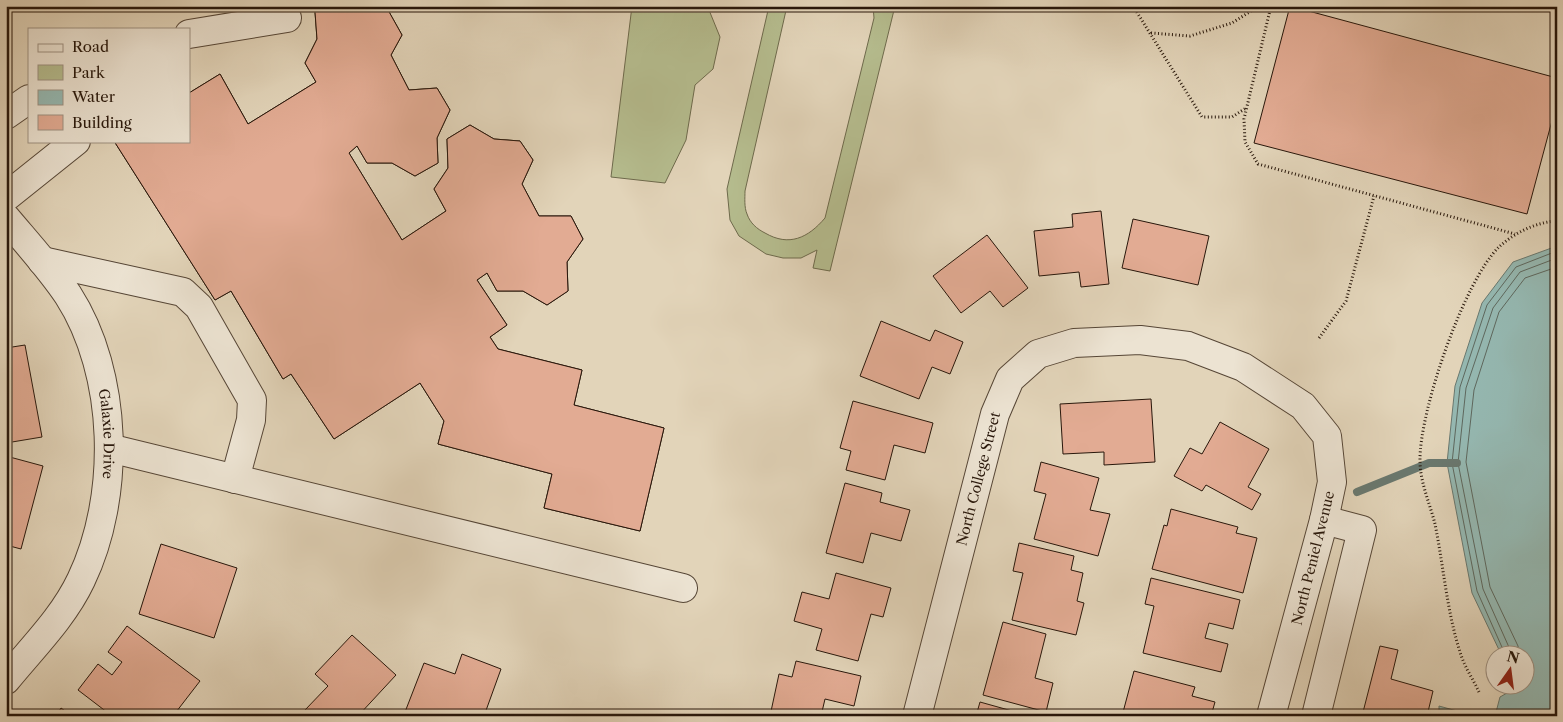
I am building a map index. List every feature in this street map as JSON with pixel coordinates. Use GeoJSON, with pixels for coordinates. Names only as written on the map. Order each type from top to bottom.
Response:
{"type":"FeatureCollection","features":[{"type":"Feature","properties":{"kind":"street"},"geometry":{"type":"LineString","coordinates":[[190,34],[287,18]]}},
{"type":"Feature","properties":{"kind":"street"},"geometry":{"type":"LineString","coordinates":[[6,115],[28,100]]}},
{"type":"Feature","properties":{"kind":"street"},"geometry":{"type":"LineString","coordinates":[[6,197],[75,142]]}},
{"type":"Feature","properties":{"kind":"street","name":"Galaxie Drive"},"geometry":{"type":"LineString","coordinates":[[6,218],[68,296],[88,335],[103,385],[109,448],[108,489],[99,528],[81,580],[51,627],[6,680]]}},
{"type":"Feature","properties":{"kind":"street"},"geometry":{"type":"LineString","coordinates":[[42,261],[183,292],[199,307],[252,400],[251,420],[235,479]]}},
{"type":"Feature","properties":{"kind":"street","name":"North Peniel Avenue"},"geometry":{"type":"LineString","coordinates":[[1140,340],[1188,346],[1243,367],[1303,406],[1327,436],[1332,482],[1324,520],[1272,716]]}},
{"type":"Feature","properties":{"kind":"street","name":"North College Street"},"geometry":{"type":"LineString","coordinates":[[916,716],[995,414],[1010,379],[1038,354],[1047,351],[1074,343],[1140,340]]}},
{"type":"Feature","properties":{"kind":"street"},"geometry":{"type":"LineString","coordinates":[[109,448],[683,588]]}},
{"type":"Feature","properties":{"kind":"street"},"geometry":{"type":"LineString","coordinates":[[1316,716],[1362,530],[1324,520]]}},
{"type":"Feature","properties":{"kind":"path"},"geometry":{"type":"LineString","coordinates":[[1133,6],[1202,118],[1232,117],[1246,108]]}},
{"type":"Feature","properties":{"kind":"path"},"geometry":{"type":"LineString","coordinates":[[1150,33],[1190,36],[1232,23],[1259,6]]}},
{"type":"Feature","properties":{"kind":"path"},"geometry":{"type":"LineString","coordinates":[[1272,6],[1246,108],[1244,142],[1258,164],[1515,234]]}},
{"type":"Feature","properties":{"kind":"path"},"geometry":{"type":"LineString","coordinates":[[1319,338],[1346,301],[1374,196]]}},
{"type":"Feature","properties":{"kind":"path"},"geometry":{"type":"LineString","coordinates":[[1479,692],[1463,660],[1454,633],[1435,524],[1420,462],[1424,420],[1459,312],[1468,293],[1498,248],[1515,234],[1547,221],[1557,221]]}},
{"type":"Feature","properties":{"kind":"green space"},"geometry":{"type":"Polygon","coordinates":[[[632,6],[694,6],[709,10],[720,37],[713,69],[695,85],[686,140],[665,183],[611,177],[632,6]]]}},
{"type":"Feature","properties":{"kind":"green space"},"geometry":{"type":"Polygon","coordinates":[[[769,6],[787,6],[745,191],[745,205],[748,217],[757,228],[774,237],[790,240],[812,231],[825,218],[874,18],[873,6],[895,6],[830,271],[813,268],[817,250],[801,258],[783,258],[766,254],[739,236],[730,220],[727,189],[769,6]]]}},
{"type":"Feature","properties":{"kind":"water"},"geometry":{"type":"Polygon","coordinates":[[[1557,246],[1557,716],[1495,716],[1500,697],[1505,694],[1536,694],[1536,644],[1496,644],[1472,593],[1447,463],[1455,386],[1482,303],[1513,262],[1557,246]]]}},
{"type":"Feature","properties":{"kind":"water"},"geometry":{"type":"Polygon","coordinates":[[[1439,706],[1475,716],[1439,716],[1439,706]]]}},
{"type":"Feature","properties":{"kind":"building"},"geometry":{"type":"Polygon","coordinates":[[[324,6],[353,6],[361,11],[388,10],[402,35],[391,55],[409,90],[437,88],[450,110],[437,138],[438,163],[415,176],[392,163],[367,163],[357,146],[349,153],[402,240],[446,211],[434,189],[448,168],[447,139],[470,125],[494,139],[520,141],[533,160],[522,184],[539,216],[571,216],[583,239],[567,262],[568,291],[547,305],[523,291],[497,291],[487,273],[477,280],[507,325],[490,337],[498,349],[582,370],[574,405],[664,428],[640,531],[544,508],[552,474],[438,444],[444,421],[420,383],[334,439],[291,374],[283,379],[231,291],[215,300],[115,142],[190,142],[190,92],[220,74],[248,124],[316,82],[305,63],[317,39],[315,12],[324,6]],[[288,193],[280,197],[298,225],[255,253],[292,314],[342,283],[288,193]],[[479,345],[447,366],[458,382],[490,363],[479,345]]]}},
{"type":"Feature","properties":{"kind":"building"},"geometry":{"type":"Polygon","coordinates":[[[324,6],[353,6],[361,11],[388,10],[402,35],[391,55],[409,90],[437,88],[450,110],[437,138],[438,163],[415,176],[392,163],[367,163],[357,146],[349,153],[402,240],[446,211],[434,189],[448,168],[447,139],[470,125],[494,139],[520,141],[533,160],[522,184],[539,216],[571,216],[583,239],[567,262],[568,291],[547,305],[523,291],[497,291],[487,273],[477,280],[507,325],[490,337],[498,349],[582,370],[574,405],[664,428],[640,531],[544,508],[552,474],[438,444],[444,421],[420,383],[334,439],[291,374],[283,379],[231,291],[215,300],[115,142],[190,142],[190,92],[220,74],[248,124],[316,82],[305,63],[317,39],[315,12],[324,6]]]}},
{"type":"Feature","properties":{"kind":"building"},"geometry":{"type":"Polygon","coordinates":[[[1290,6],[1557,78],[1557,102],[1527,214],[1254,143],[1290,6]]]}},
{"type":"Feature","properties":{"kind":"building"},"geometry":{"type":"Polygon","coordinates":[[[1101,211],[1109,284],[1081,287],[1079,272],[1039,276],[1034,231],[1073,227],[1072,214],[1101,211]]]}},
{"type":"Feature","properties":{"kind":"building"},"geometry":{"type":"Polygon","coordinates":[[[1133,219],[1209,236],[1198,285],[1122,268],[1133,219]]]}},
{"type":"Feature","properties":{"kind":"building"},"geometry":{"type":"Polygon","coordinates":[[[987,235],[1028,288],[1003,307],[990,291],[961,313],[933,276],[987,235]]]}},
{"type":"Feature","properties":{"kind":"building"},"geometry":{"type":"Polygon","coordinates":[[[881,321],[930,341],[935,330],[963,342],[950,374],[932,367],[919,399],[860,376],[881,321]]]}},
{"type":"Feature","properties":{"kind":"building"},"geometry":{"type":"Polygon","coordinates":[[[25,345],[42,437],[6,443],[6,348],[25,345]]]}},
{"type":"Feature","properties":{"kind":"building"},"geometry":{"type":"Polygon","coordinates":[[[1151,399],[1155,462],[1104,465],[1104,452],[1063,454],[1060,404],[1151,399]]]}},
{"type":"Feature","properties":{"kind":"building"},"geometry":{"type":"Polygon","coordinates":[[[853,401],[933,423],[925,453],[894,445],[885,480],[846,470],[851,451],[840,448],[853,401]]]}},
{"type":"Feature","properties":{"kind":"building"},"geometry":{"type":"Polygon","coordinates":[[[1220,422],[1269,449],[1248,487],[1261,494],[1252,510],[1206,485],[1202,491],[1174,476],[1190,448],[1202,454],[1220,422]]]}},
{"type":"Feature","properties":{"kind":"building"},"geometry":{"type":"Polygon","coordinates":[[[6,456],[43,466],[21,549],[6,545],[6,456]]]}},
{"type":"Feature","properties":{"kind":"building"},"geometry":{"type":"Polygon","coordinates":[[[1041,462],[1099,478],[1090,510],[1110,514],[1098,556],[1034,539],[1046,494],[1034,491],[1041,462]]]}},
{"type":"Feature","properties":{"kind":"building"},"geometry":{"type":"Polygon","coordinates":[[[845,483],[882,493],[880,502],[910,510],[901,541],[871,533],[863,563],[826,553],[845,483]]]}},
{"type":"Feature","properties":{"kind":"building"},"geometry":{"type":"Polygon","coordinates":[[[1171,509],[1238,527],[1236,533],[1257,538],[1243,593],[1152,569],[1164,525],[1167,526],[1171,509]]]}},
{"type":"Feature","properties":{"kind":"building"},"geometry":{"type":"Polygon","coordinates":[[[1019,543],[1074,556],[1071,570],[1083,573],[1077,601],[1084,603],[1076,635],[1012,620],[1023,573],[1013,571],[1019,543]]]}},
{"type":"Feature","properties":{"kind":"building"},"geometry":{"type":"Polygon","coordinates":[[[161,544],[237,568],[214,638],[139,614],[161,544]]]}},
{"type":"Feature","properties":{"kind":"building"},"geometry":{"type":"Polygon","coordinates":[[[836,573],[891,588],[883,617],[871,614],[858,661],[816,650],[822,629],[794,621],[802,592],[829,599],[836,573]]]}},
{"type":"Feature","properties":{"kind":"building"},"geometry":{"type":"Polygon","coordinates":[[[1151,578],[1240,600],[1233,629],[1209,623],[1205,638],[1228,644],[1221,672],[1143,653],[1154,606],[1145,604],[1151,578]]]}},
{"type":"Feature","properties":{"kind":"building"},"geometry":{"type":"Polygon","coordinates":[[[1003,622],[1046,634],[1035,678],[1053,683],[1046,712],[983,695],[1003,622]]]}},
{"type":"Feature","properties":{"kind":"building"},"geometry":{"type":"Polygon","coordinates":[[[127,626],[200,681],[173,716],[112,716],[78,690],[98,664],[112,675],[122,662],[108,652],[127,626]]]}},
{"type":"Feature","properties":{"kind":"building"},"geometry":{"type":"Polygon","coordinates":[[[352,635],[396,675],[358,716],[312,716],[305,710],[328,686],[315,674],[352,635]]]}},
{"type":"Feature","properties":{"kind":"building"},"geometry":{"type":"Polygon","coordinates":[[[1380,646],[1398,650],[1391,679],[1433,691],[1427,716],[1362,716],[1380,646]]]}},
{"type":"Feature","properties":{"kind":"building"},"geometry":{"type":"Polygon","coordinates":[[[462,654],[501,669],[484,716],[439,716],[434,714],[433,716],[416,716],[405,712],[424,663],[455,674],[462,654]]]}},
{"type":"Feature","properties":{"kind":"building"},"geometry":{"type":"Polygon","coordinates":[[[796,661],[861,676],[854,706],[825,699],[821,716],[770,716],[779,674],[792,677],[796,661]]]}},
{"type":"Feature","properties":{"kind":"building"},"geometry":{"type":"Polygon","coordinates":[[[1134,671],[1195,687],[1192,696],[1215,702],[1211,716],[1122,716],[1134,671]]]}},
{"type":"Feature","properties":{"kind":"building"},"geometry":{"type":"Polygon","coordinates":[[[980,702],[1030,716],[976,716],[980,702]]]}},
{"type":"Feature","properties":{"kind":"building"},"geometry":{"type":"Polygon","coordinates":[[[61,708],[72,716],[56,716],[61,708]]]}},
{"type":"Feature","properties":{"kind":"waterway"},"geometry":{"type":"LineString","coordinates":[[1357,492],[1429,463],[1457,463]]}}]}
